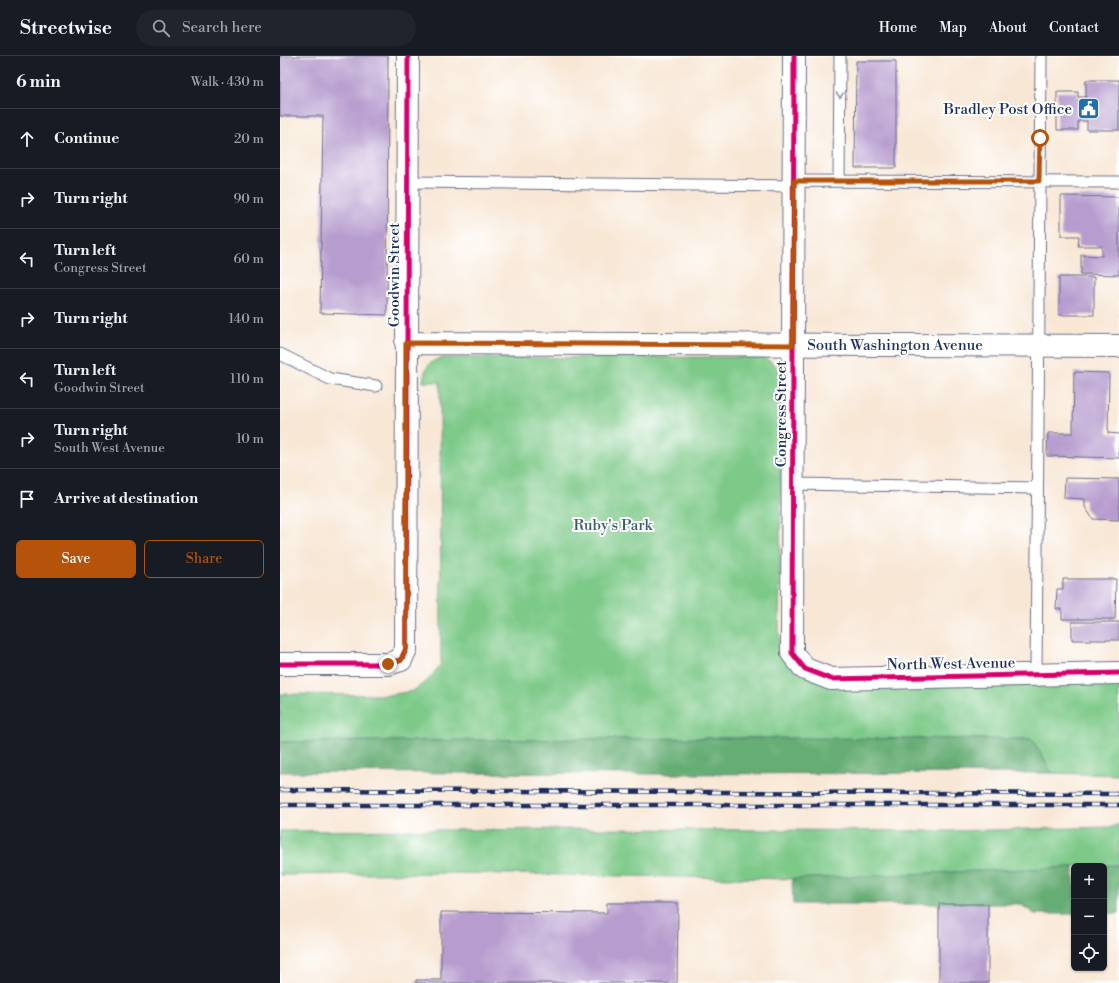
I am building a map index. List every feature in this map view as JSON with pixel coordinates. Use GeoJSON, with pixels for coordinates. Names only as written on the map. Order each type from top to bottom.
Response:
{"type":"FeatureCollection","features":[{"type":"Feature","properties":{"kind":"street","name":"Goodwin Street"},"geometry":{"type":"LineString","coordinates":[[280,664],[388,664],[401,660],[406,649],[408,56]]}},
{"type":"Feature","properties":{"kind":"street","name":"Congress Street"},"geometry":{"type":"LineString","coordinates":[[792,653],[794,56]]}},
{"type":"Feature","properties":{"kind":"street","name":"South Washington Avenue"},"geometry":{"type":"LineString","coordinates":[[406,343],[1119,346]]}},
{"type":"Feature","properties":{"kind":"street","name":"North West Avenue"},"geometry":{"type":"LineString","coordinates":[[792,653],[805,669],[832,679],[1119,673]]}},
{"type":"Feature","properties":{"kind":"lane"},"geometry":{"type":"LineString","coordinates":[[839,181],[840,56]]}},
{"type":"Feature","properties":{"kind":"lane"},"geometry":{"type":"LineString","coordinates":[[1036,674],[1041,56]]}},
{"type":"Feature","properties":{"kind":"lane"},"geometry":{"type":"LineString","coordinates":[[407,182],[1119,182]]}},
{"type":"Feature","properties":{"kind":"lane"},"geometry":{"type":"LineString","coordinates":[[280,354],[330,379],[376,386]]}},
{"type":"Feature","properties":{"kind":"lane"},"geometry":{"type":"LineString","coordinates":[[793,484],[1037,488]]}},
{"type":"Feature","properties":{"kind":"green space","name":"Ruby's Park"},"geometry":{"type":"Polygon","coordinates":[[[763,357],[775,365],[782,376],[779,646],[795,671],[1119,682],[1119,775],[1052,773],[1032,739],[711,738],[280,742],[280,694],[388,695],[413,691],[428,680],[441,664],[440,382],[423,382],[425,372],[431,363],[435,360],[444,358],[763,357]]]}},
{"type":"Feature","properties":{"kind":"green space"},"geometry":{"type":"Polygon","coordinates":[[[711,738],[1032,739],[1052,773],[649,774],[280,772],[280,742],[711,738]]]}},
{"type":"Feature","properties":{"kind":"green space"},"geometry":{"type":"Polygon","coordinates":[[[1119,824],[1119,865],[1107,865],[1107,863],[1071,863],[1071,867],[792,879],[454,873],[280,875],[280,831],[589,829],[948,831],[1112,827],[1119,824]]]}},
{"type":"Feature","properties":{"kind":"green space"},"geometry":{"type":"Polygon","coordinates":[[[1119,865],[1119,913],[1107,914],[1107,866],[1119,865]]]}},
{"type":"Feature","properties":{"kind":"green space"},"geometry":{"type":"Polygon","coordinates":[[[1071,867],[1071,914],[1035,914],[1020,904],[793,904],[792,879],[1071,867]]]}},
{"type":"Feature","properties":{"kind":"building"},"geometry":{"type":"Polygon","coordinates":[[[280,56],[388,56],[387,315],[320,313],[323,116],[280,116],[280,56]]]}},
{"type":"Feature","properties":{"kind":"building"},"geometry":{"type":"Polygon","coordinates":[[[856,61],[896,61],[896,168],[855,168],[856,61]]]}},
{"type":"Feature","properties":{"kind":"building","name":"Bradley Post Office"},"geometry":{"type":"Polygon","coordinates":[[[1086,80],[1119,80],[1119,130],[1087,130],[1087,121],[1078,121],[1078,130],[1057,130],[1057,92],[1078,92],[1078,97],[1086,97],[1086,80]]]}},
{"type":"Feature","properties":{"kind":"building"},"geometry":{"type":"Polygon","coordinates":[[[1061,196],[1119,197],[1119,275],[1081,274],[1081,255],[1102,256],[1102,246],[1078,246],[1079,236],[1061,236],[1061,196]]]}},
{"type":"Feature","properties":{"kind":"building"},"geometry":{"type":"Polygon","coordinates":[[[1059,277],[1094,277],[1094,315],[1059,315],[1059,277]]]}},
{"type":"Feature","properties":{"kind":"building"},"geometry":{"type":"Polygon","coordinates":[[[1074,372],[1109,373],[1108,433],[1119,434],[1119,458],[1047,456],[1048,433],[1073,433],[1074,372]]]}},
{"type":"Feature","properties":{"kind":"building"},"geometry":{"type":"Polygon","coordinates":[[[1065,478],[1119,479],[1119,520],[1093,519],[1085,507],[1085,499],[1064,498],[1065,478]]]}},
{"type":"Feature","properties":{"kind":"building"},"geometry":{"type":"Polygon","coordinates":[[[1063,579],[1116,579],[1115,619],[1062,619],[1062,609],[1056,609],[1057,589],[1063,589],[1063,579]]]}},
{"type":"Feature","properties":{"kind":"building"},"geometry":{"type":"Polygon","coordinates":[[[1072,622],[1119,622],[1119,640],[1072,640],[1072,622]]]}},
{"type":"Feature","properties":{"kind":"building"},"geometry":{"type":"Polygon","coordinates":[[[607,903],[678,903],[677,983],[416,983],[416,980],[441,980],[441,912],[607,913],[607,903]]]}},
{"type":"Feature","properties":{"kind":"building"},"geometry":{"type":"Polygon","coordinates":[[[939,904],[988,904],[988,983],[939,983],[939,904]]]}},
{"type":"Feature","properties":{"kind":"railway"},"geometry":{"type":"LineString","coordinates":[[280,790],[1119,794]]}},
{"type":"Feature","properties":{"kind":"railway"},"geometry":{"type":"LineString","coordinates":[[280,805],[1119,805]]}},
{"type":"Feature","properties":{"kind":"cycle path"},"geometry":{"type":"LineString","coordinates":[[280,664],[388,664],[401,660],[406,649],[408,56]]}},
{"type":"Feature","properties":{"kind":"cycle path"},"geometry":{"type":"LineString","coordinates":[[794,56],[792,653],[805,669],[831,679],[1119,673]]}},
{"type":"Feature","properties":{"kind":"place","name":"Bradley Post Office"},"geometry":{"type":"Point","coordinates":[1088,109]}},
{"type":"Feature","properties":{"kind":"route"},"geometry":{"type":"LineString","coordinates":[[388,664],[401,660],[406,649],[406,343],[793,345],[794,181],[1039,181],[1040,138]]}}]}
